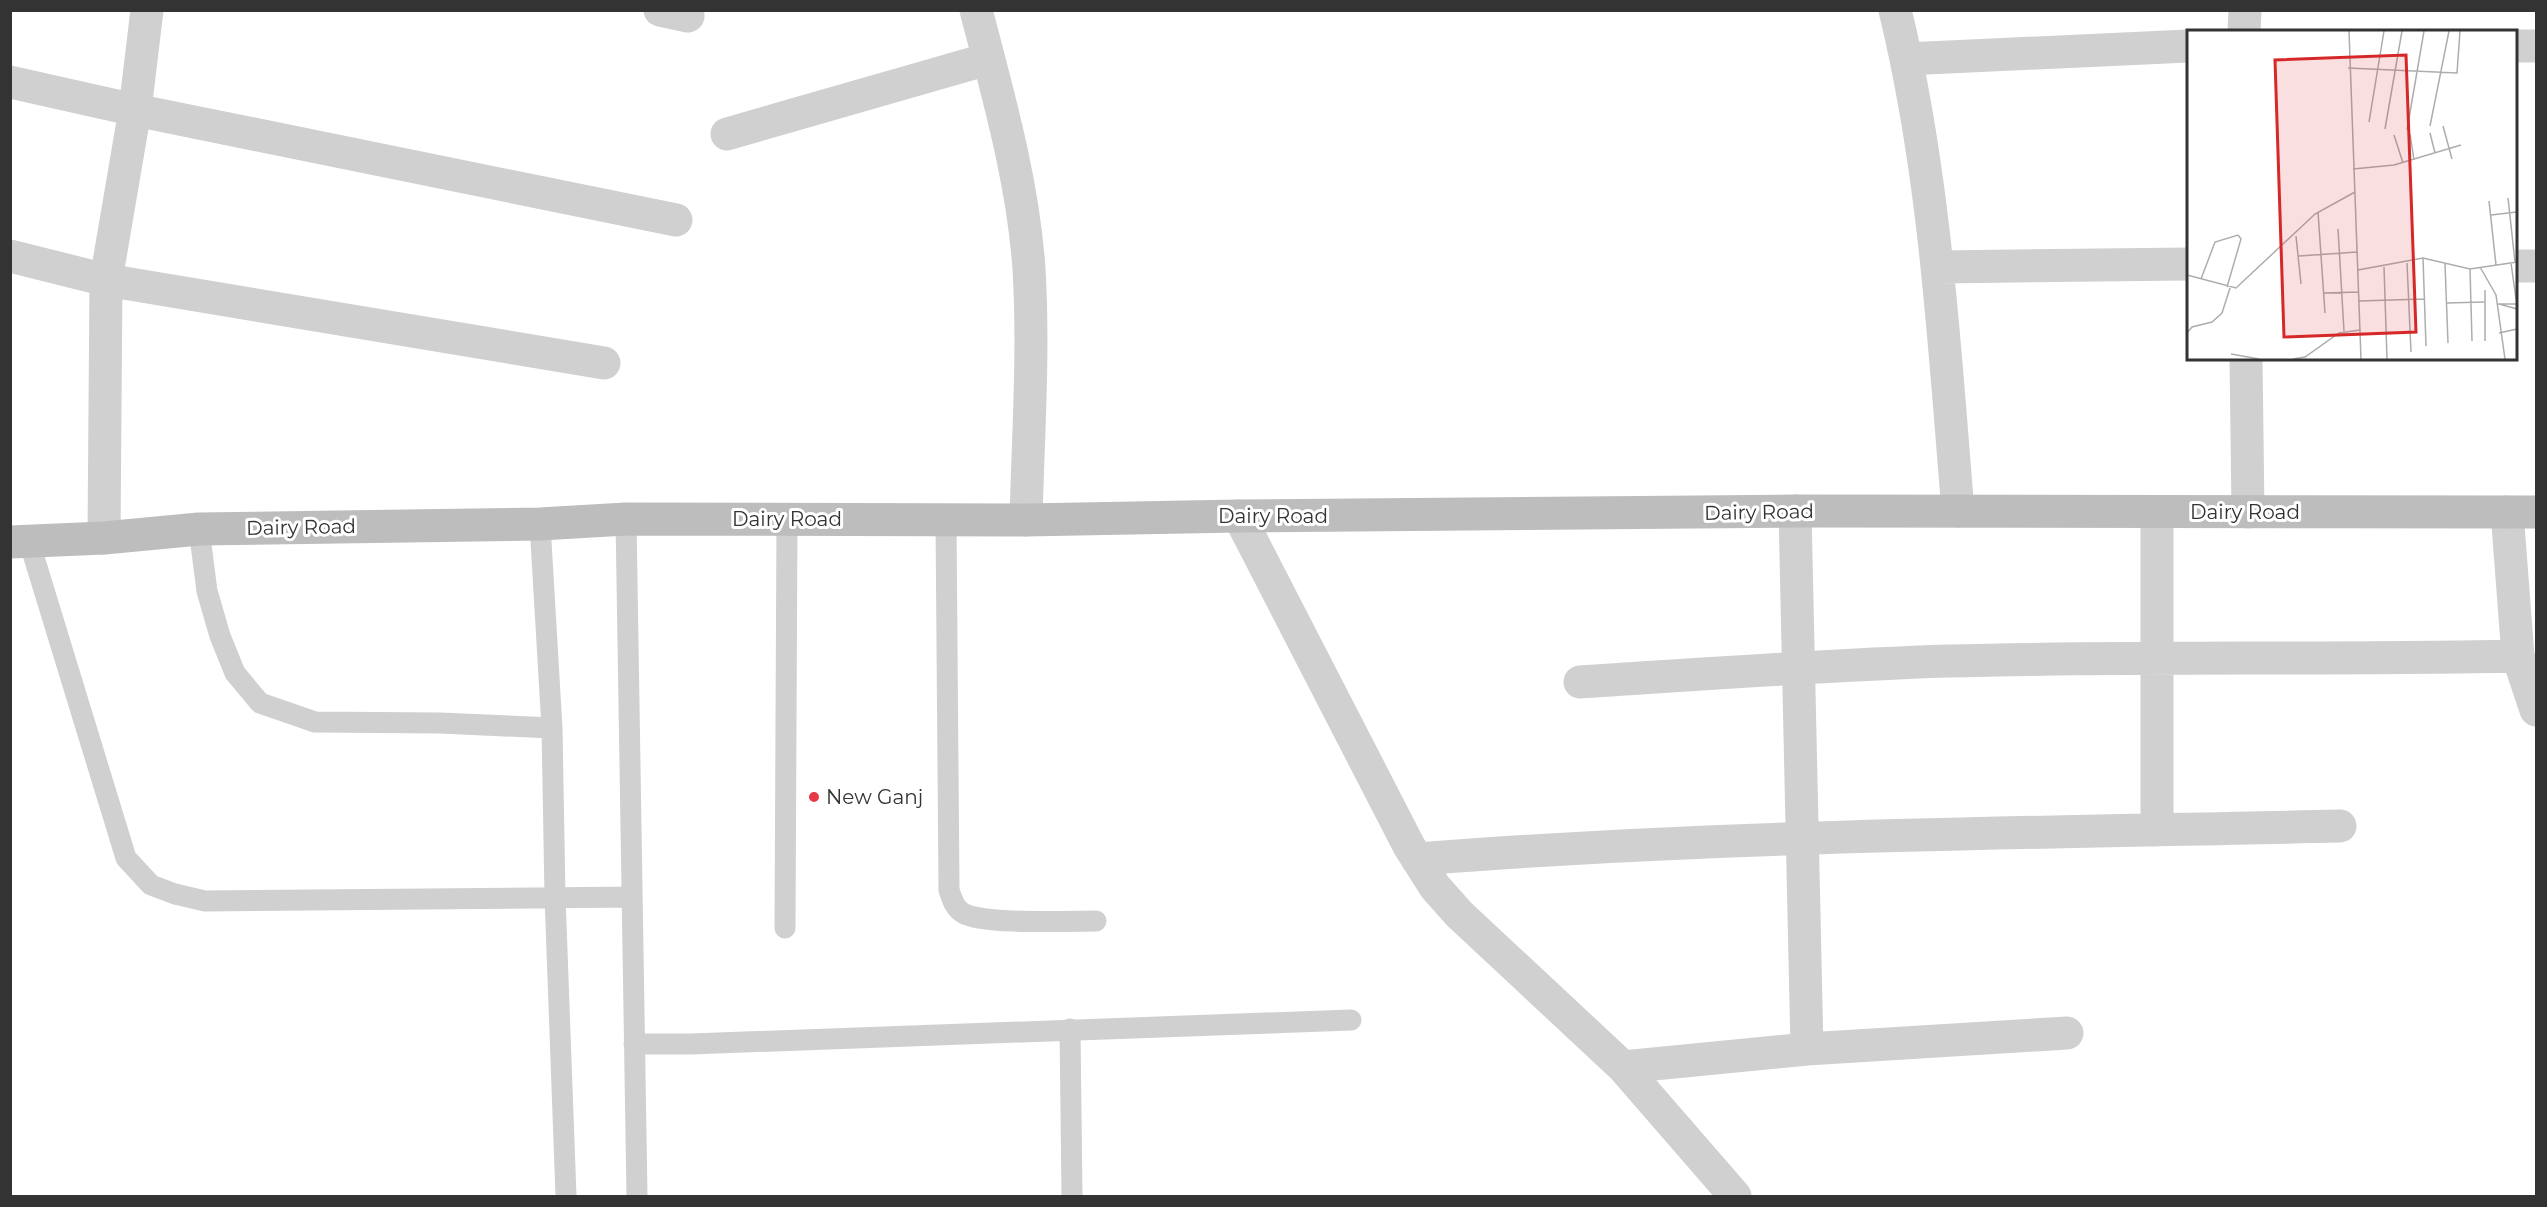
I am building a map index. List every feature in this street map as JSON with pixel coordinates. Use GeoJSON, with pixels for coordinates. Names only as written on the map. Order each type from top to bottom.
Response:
{"type":"FeatureCollection","features":[{"type":"Feature","properties":{"kind":"street"},"geometry":{"type":"LineString","coordinates":[[104,538],[106,280],[135,110],[147,10]]}},
{"type":"Feature","properties":{"kind":"street"},"geometry":{"type":"LineString","coordinates":[[976,10],[1010,144],[1029,268],[1031,337],[1026,520]]}},
{"type":"Feature","properties":{"kind":"street"},"geometry":{"type":"LineString","coordinates":[[1894,10],[1906,58],[1938,267],[1958,511]]}},
{"type":"Feature","properties":{"kind":"street"},"geometry":{"type":"LineString","coordinates":[[2244,30],[2245,10]]}},
{"type":"Feature","properties":{"kind":"street"},"geometry":{"type":"LineString","coordinates":[[1906,58],[2187,46]]}},
{"type":"Feature","properties":{"kind":"street"},"geometry":{"type":"LineString","coordinates":[[2517,46],[2536,46]]}},
{"type":"Feature","properties":{"kind":"street"},"geometry":{"type":"LineString","coordinates":[[727,134],[988,59]]}},
{"type":"Feature","properties":{"kind":"street"},"geometry":{"type":"LineString","coordinates":[[10,82],[135,110],[676,220]]}},
{"type":"Feature","properties":{"kind":"street"},"geometry":{"type":"LineString","coordinates":[[10,256],[106,280],[604,363]]}},
{"type":"Feature","properties":{"kind":"street"},"geometry":{"type":"LineString","coordinates":[[1938,267],[2187,264]]}},
{"type":"Feature","properties":{"kind":"street"},"geometry":{"type":"LineString","coordinates":[[2517,266],[2536,266]]}},
{"type":"Feature","properties":{"kind":"street"},"geometry":{"type":"LineString","coordinates":[[2246,360],[2248,512]]}},
{"type":"Feature","properties":{"kind":"street"},"geometry":{"type":"LineString","coordinates":[[1795,511],[1807,1049]]}},
{"type":"Feature","properties":{"kind":"street","name":"Dairy Road"},"geometry":{"type":"LineString","coordinates":[[20,542],[104,538],[199,529],[540,524],[626,519],[1026,520],[1795,511],[2522,512]]}},
{"type":"Feature","properties":{"kind":"street"},"geometry":{"type":"LineString","coordinates":[[2157,512],[2157,830]]}},
{"type":"Feature","properties":{"kind":"street"},"geometry":{"type":"LineString","coordinates":[[2522,512],[2518,656],[2536,710]]}},
{"type":"Feature","properties":{"kind":"street"},"geometry":{"type":"LineString","coordinates":[[1239,516],[1418,859],[1435,887],[1459,914],[1623,1067],[1735,1197]]}},
{"type":"Feature","properties":{"kind":"street"},"geometry":{"type":"LineString","coordinates":[[1580,682],[1948,661],[2396,660],[2518,656]]}},
{"type":"Feature","properties":{"kind":"street"},"geometry":{"type":"LineString","coordinates":[[1418,859],[1558,848],[1803,838],[2340,826]]}},
{"type":"Feature","properties":{"kind":"street"},"geometry":{"type":"LineString","coordinates":[[1623,1067],[1807,1049],[2067,1033]]}},
{"type":"Feature","properties":{"kind":"lane"},"geometry":{"type":"LineString","coordinates":[[626,519],[637,1197]]}},
{"type":"Feature","properties":{"kind":"lane"},"geometry":{"type":"LineString","coordinates":[[785,928],[787,519]]}},
{"type":"Feature","properties":{"kind":"lane"},"geometry":{"type":"LineString","coordinates":[[946,519],[949,890],[954,904],[963,913],[982,920],[1096,921]]}},
{"type":"Feature","properties":{"kind":"lane"},"geometry":{"type":"LineString","coordinates":[[540,524],[552,728],[555,896],[566,1197]]}},
{"type":"Feature","properties":{"kind":"lane"},"geometry":{"type":"LineString","coordinates":[[199,529],[207,591],[220,636],[235,673],[260,703],[315,722],[440,723],[552,728]]}},
{"type":"Feature","properties":{"kind":"lane"},"geometry":{"type":"LineString","coordinates":[[20,542],[126,858],[151,885],[175,894],[205,901],[632,897]]}},
{"type":"Feature","properties":{"kind":"lane"},"geometry":{"type":"LineString","coordinates":[[634,1044],[691,1044],[1351,1020]]}},
{"type":"Feature","properties":{"kind":"lane"},"geometry":{"type":"LineString","coordinates":[[1070,1029],[1072,1197]]}},
{"type":"Feature","properties":{"kind":"place","name":"New Ganj"},"geometry":{"type":"Point","coordinates":[814,797]}}]}
